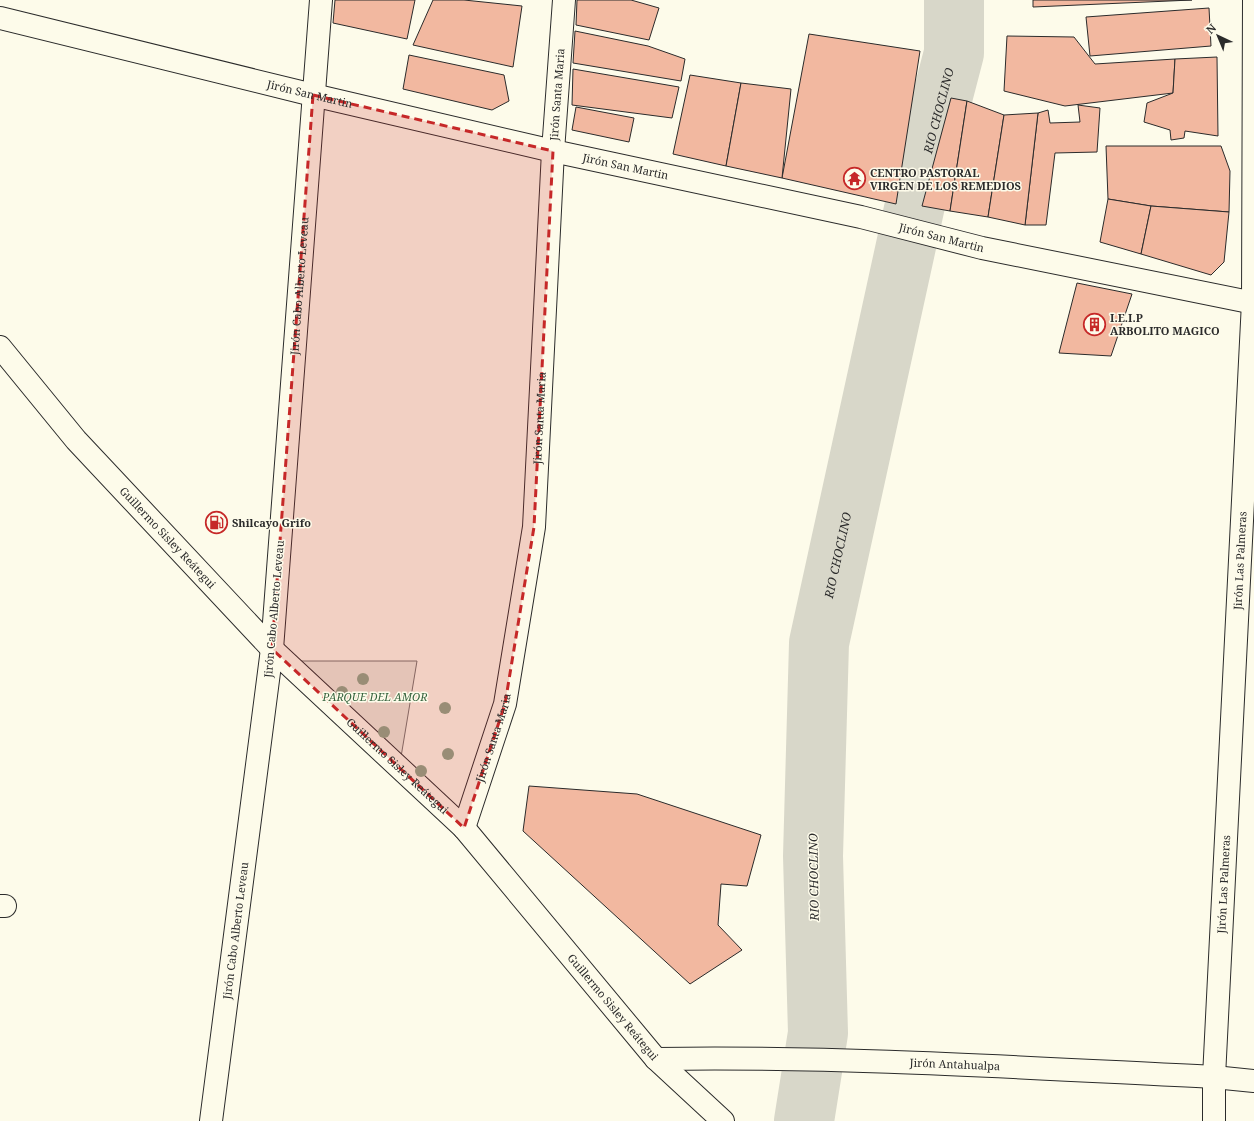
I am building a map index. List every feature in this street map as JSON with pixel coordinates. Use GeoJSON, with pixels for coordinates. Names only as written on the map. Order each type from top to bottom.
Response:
{"type":"FeatureCollection","features":[{"type":"Feature","properties":{"kind":"street","name":"Jirón Cabo Alberto Leveau"},"geometry":{"type":"LineString","coordinates":[[211,1121],[272,650],[321,0]]}},
{"type":"Feature","properties":{"kind":"street","name":"Jirón Santa Maria"},"geometry":{"type":"LineString","coordinates":[[464,828],[505,704],[534,527],[553,151],[564,0]]}},
{"type":"Feature","properties":{"kind":"street","name":"Jirón Las Palmeras"},"geometry":{"type":"LineString","coordinates":[[1214,1121],[1214,1077],[1254,302],[1254,0]]}},
{"type":"Feature","properties":{"kind":"street","name":"Jirón San Martin"},"geometry":{"type":"LineString","coordinates":[[0,18],[313,95],[553,151],[861,217],[982,248],[1254,302]]}},
{"type":"Feature","properties":{"kind":"street","name":"Guillermo Sisley Reátegui"},"geometry":{"type":"LineString","coordinates":[[0,347],[76,440],[272,650],[464,828],[656,1059],[723,1121]]}},
{"type":"Feature","properties":{"kind":"street","name":"Jirón Antahualpa"},"geometry":{"type":"LineString","coordinates":[[656,1059],[840,1059],[1214,1077],[1254,1081]]}},
{"type":"Feature","properties":{"kind":"highlighted area"},"geometry":{"type":"Polygon","coordinates":[[[313,95],[553,151],[534,527],[505,704],[464,828],[272,649],[313,95]]]}},
{"type":"Feature","properties":{"kind":"green space","name":"PARQUE DEL AMOR"},"geometry":{"type":"Polygon","coordinates":[[[292,661],[417,661],[398,775],[292,661]]]}},
{"type":"Feature","properties":{"kind":"building"},"geometry":{"type":"Polygon","coordinates":[[[335,0],[415,0],[407,39],[333,23],[335,0]]]}},
{"type":"Feature","properties":{"kind":"building"},"geometry":{"type":"Polygon","coordinates":[[[433,0],[464,0],[522,6],[513,67],[413,45],[433,0]]]}},
{"type":"Feature","properties":{"kind":"building"},"geometry":{"type":"Polygon","coordinates":[[[577,0],[631,0],[659,8],[649,40],[576,25],[577,0]]]}},
{"type":"Feature","properties":{"kind":"building"},"geometry":{"type":"Polygon","coordinates":[[[1033,0],[1192,0],[1033,7],[1033,0]]]}},
{"type":"Feature","properties":{"kind":"building"},"geometry":{"type":"Polygon","coordinates":[[[1209,8],[1211,46],[1090,56],[1086,17],[1209,8]]]}},
{"type":"Feature","properties":{"kind":"building"},"geometry":{"type":"Polygon","coordinates":[[[575,31],[648,46],[685,59],[681,81],[573,63],[575,31]]]}},
{"type":"Feature","properties":{"kind":"building","name":"CENTRO PASTORAL VIRGEN DE LOS REMEDIOS"},"geometry":{"type":"Polygon","coordinates":[[[809,34],[920,51],[896,204],[782,178],[809,34]]]}},
{"type":"Feature","properties":{"kind":"building"},"geometry":{"type":"Polygon","coordinates":[[[1007,36],[1074,37],[1095,64],[1175,59],[1173,93],[1065,106],[1004,91],[1007,36]]]}},
{"type":"Feature","properties":{"kind":"building"},"geometry":{"type":"Polygon","coordinates":[[[409,55],[504,75],[509,101],[492,110],[403,89],[409,55]]]}},
{"type":"Feature","properties":{"kind":"building"},"geometry":{"type":"Polygon","coordinates":[[[1217,57],[1218,136],[1185,131],[1184,138],[1171,140],[1170,130],[1144,122],[1147,103],[1173,93],[1175,59],[1217,57]]]}},
{"type":"Feature","properties":{"kind":"building"},"geometry":{"type":"Polygon","coordinates":[[[573,69],[679,87],[672,118],[572,105],[573,69]]]}},
{"type":"Feature","properties":{"kind":"building"},"geometry":{"type":"Polygon","coordinates":[[[690,75],[741,83],[726,166],[673,154],[690,75]]]}},
{"type":"Feature","properties":{"kind":"building"},"geometry":{"type":"Polygon","coordinates":[[[741,83],[791,89],[782,178],[726,166],[741,83]]]}},
{"type":"Feature","properties":{"kind":"building"},"geometry":{"type":"Polygon","coordinates":[[[951,98],[967,101],[950,211],[922,206],[951,98]]]}},
{"type":"Feature","properties":{"kind":"building"},"geometry":{"type":"Polygon","coordinates":[[[967,101],[1004,115],[988,217],[950,211],[967,101]]]}},
{"type":"Feature","properties":{"kind":"building"},"geometry":{"type":"Polygon","coordinates":[[[1078,105],[1100,108],[1097,152],[1055,153],[1046,225],[1025,225],[1038,113],[1048,110],[1050,123],[1080,122],[1078,105]]]}},
{"type":"Feature","properties":{"kind":"building"},"geometry":{"type":"Polygon","coordinates":[[[576,107],[634,118],[629,142],[572,130],[576,107]]]}},
{"type":"Feature","properties":{"kind":"building"},"geometry":{"type":"Polygon","coordinates":[[[1038,113],[1025,225],[988,217],[1004,115],[1038,113]]]}},
{"type":"Feature","properties":{"kind":"building"},"geometry":{"type":"Polygon","coordinates":[[[1106,146],[1221,146],[1230,171],[1229,212],[1151,206],[1108,199],[1106,146]]]}},
{"type":"Feature","properties":{"kind":"building"},"geometry":{"type":"Polygon","coordinates":[[[1108,199],[1151,206],[1141,254],[1100,242],[1108,199]]]}},
{"type":"Feature","properties":{"kind":"building"},"geometry":{"type":"Polygon","coordinates":[[[1151,206],[1229,212],[1224,262],[1211,275],[1141,254],[1151,206]]]}},
{"type":"Feature","properties":{"kind":"building","name":"I.E.I.P ARBOLITO MAGICO"},"geometry":{"type":"Polygon","coordinates":[[[1077,283],[1132,294],[1111,356],[1059,353],[1077,283]]]}},
{"type":"Feature","properties":{"kind":"building"},"geometry":{"type":"Polygon","coordinates":[[[529,786],[637,794],[761,835],[747,886],[721,884],[718,925],[742,950],[690,984],[523,831],[529,786]]]}},
{"type":"Feature","properties":{"kind":"waterway","name":"RIO CHOCLINO"},"geometry":{"type":"LineString","coordinates":[[804,1121],[818,1033],[813,856],[819,643],[918,191],[954,53],[954,0]]}},
{"type":"Feature","properties":{"kind":"place","name":"CENTRO PASTORAL VIRGEN DE LOS REMEDIOS"},"geometry":{"type":"Point","coordinates":[855,179]}},
{"type":"Feature","properties":{"kind":"place","name":"I.E.I.P ARBOLITO MAGICO"},"geometry":{"type":"Point","coordinates":[1094,324]}},
{"type":"Feature","properties":{"kind":"place","name":"Shilcayo Grifo"},"geometry":{"type":"Point","coordinates":[217,523]}}]}
